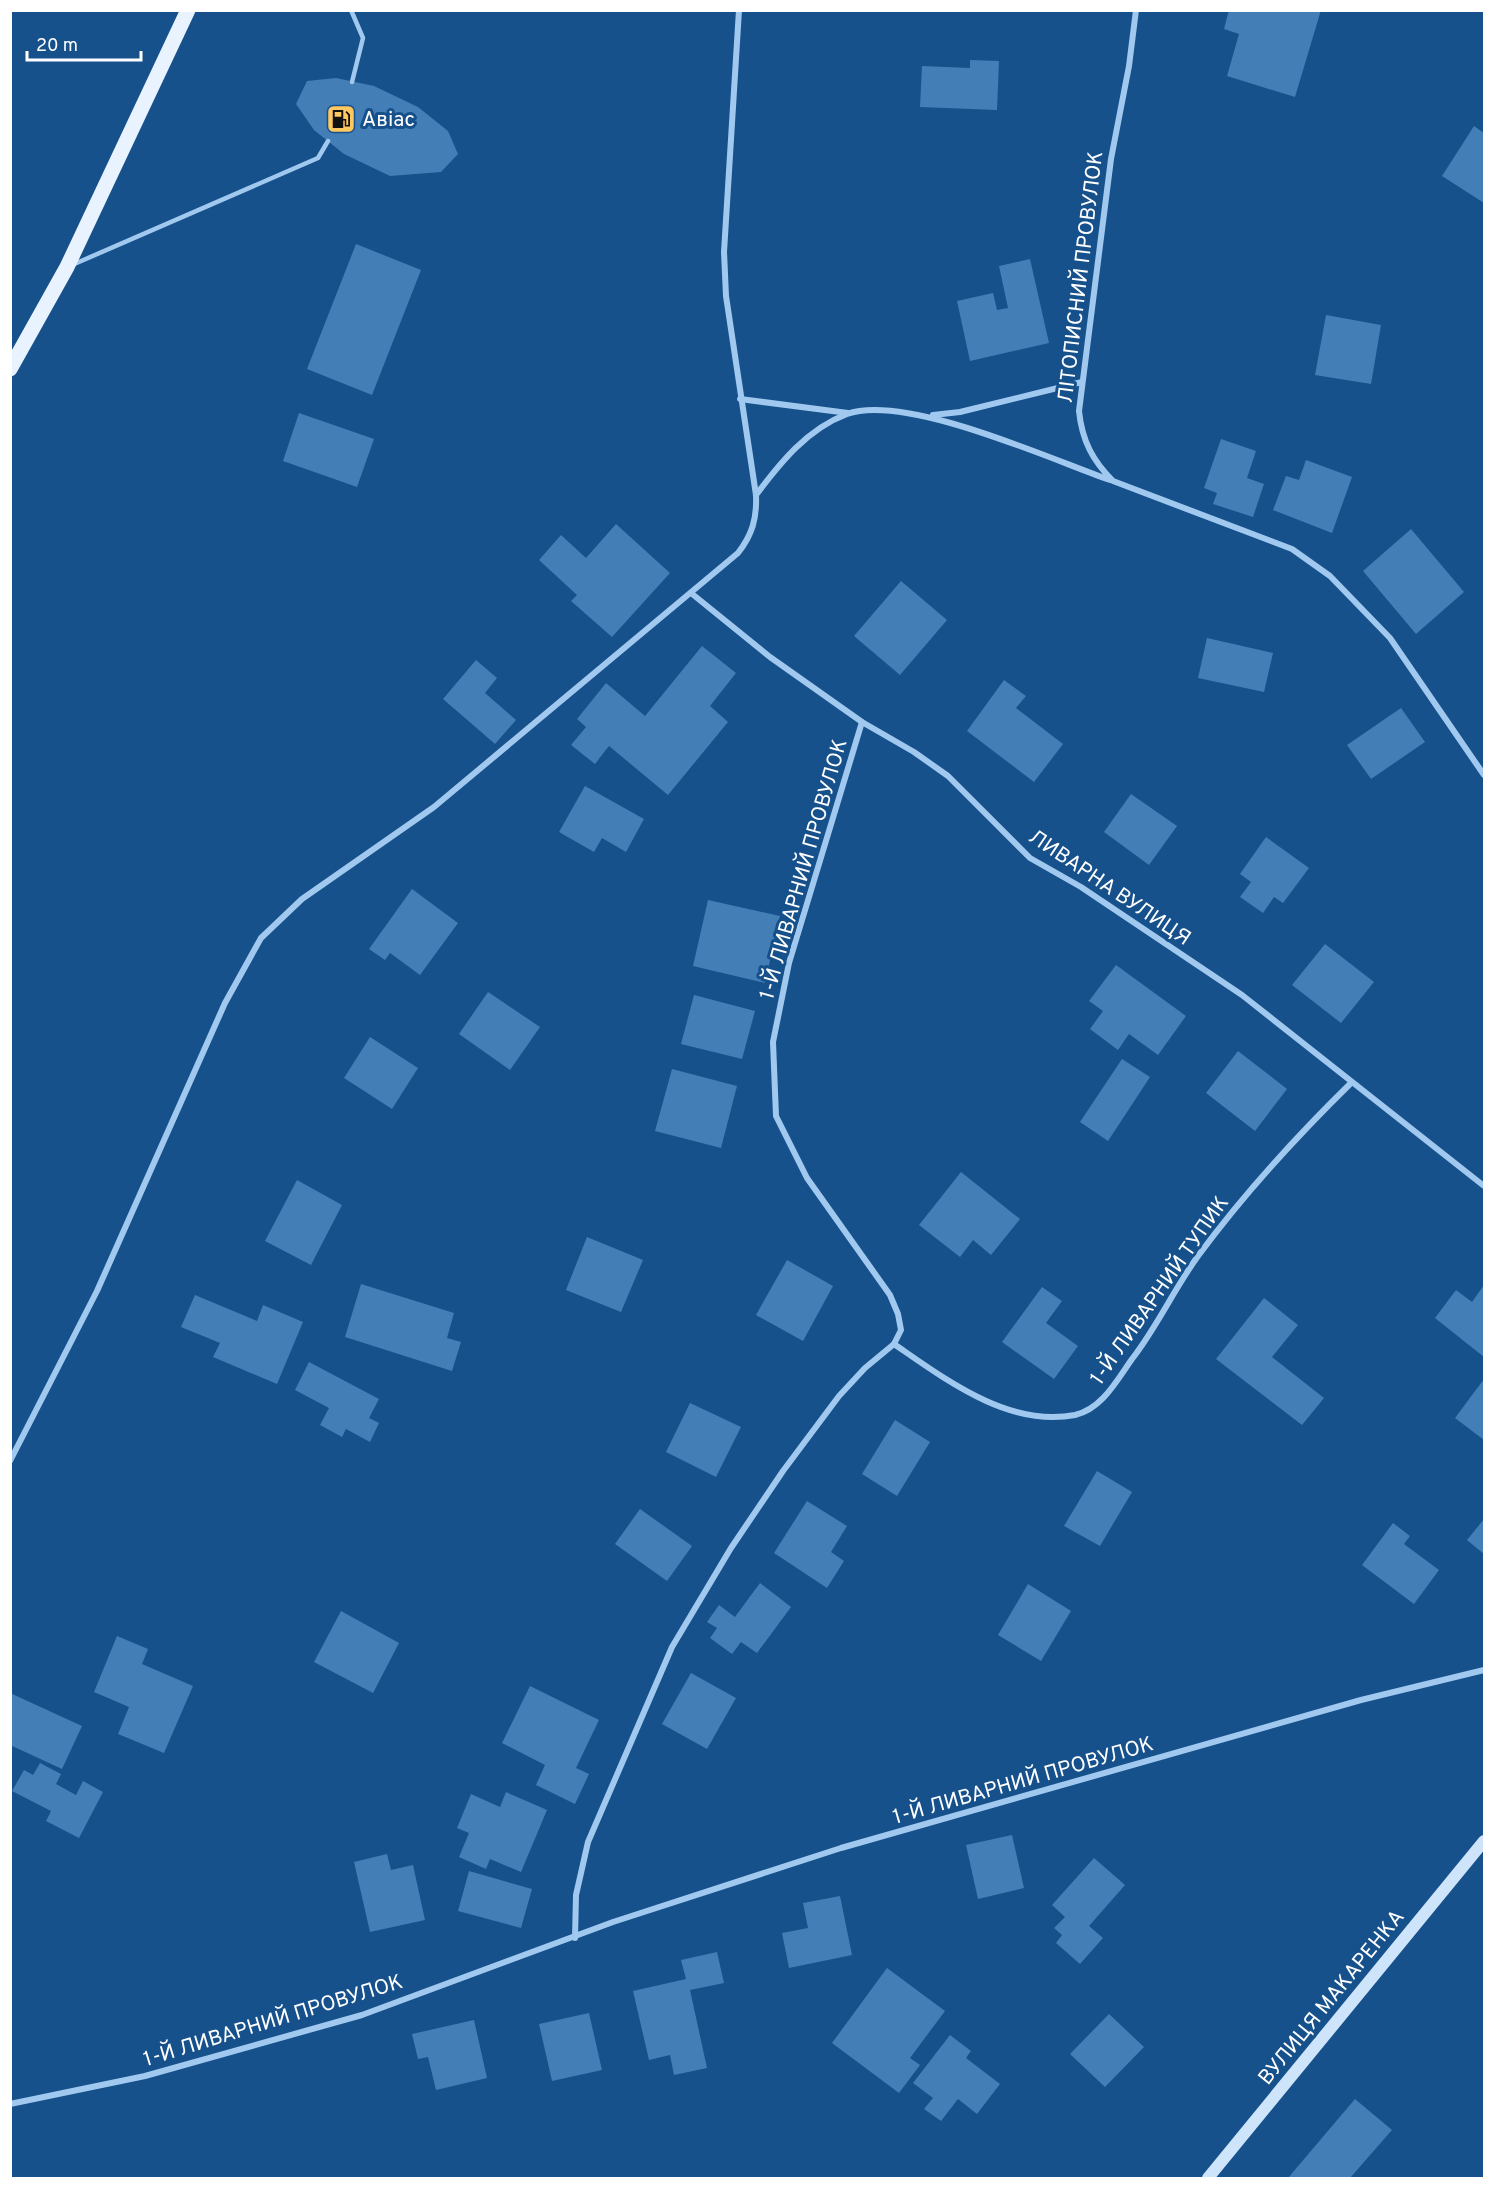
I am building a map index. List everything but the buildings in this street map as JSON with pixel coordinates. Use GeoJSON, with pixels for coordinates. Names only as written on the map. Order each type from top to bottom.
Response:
{"type":"FeatureCollection","features":[{"type":"Feature","properties":{"kind":"main road"},"geometry":{"type":"LineString","coordinates":[[10,369],[67,267],[188,10]]}},
{"type":"Feature","properties":{"kind":"main road","name":"ВУЛИЦЯ МАКАРЕНКА"},"geometry":{"type":"LineString","coordinates":[[1208,2178],[1485,1841]]}},
{"type":"Feature","properties":{"kind":"street"},"geometry":{"type":"LineString","coordinates":[[10,1461],[97,1291],[225,1003],[261,938],[302,899],[434,807],[691,593],[738,553],[746,543],[757,515],[756,495],[726,296],[724,252],[740,10]]}},
{"type":"Feature","properties":{"kind":"street","name":"ЛІТОПИСНИЙ ПРОВУЛОК"},"geometry":{"type":"LineString","coordinates":[[1136,10],[1130,66],[1111,159],[1079,411],[1081,430],[1094,462],[1113,482],[1209,520],[1266,538],[1292,549],[1323,570],[1390,638],[1485,775]]}},
{"type":"Feature","properties":{"kind":"street"},"geometry":{"type":"LineString","coordinates":[[930,416],[960,412],[1082,382]]}},
{"type":"Feature","properties":{"kind":"street"},"geometry":{"type":"LineString","coordinates":[[740,399],[848,413],[878,410],[930,416],[1113,482]]}},
{"type":"Feature","properties":{"kind":"street"},"geometry":{"type":"LineString","coordinates":[[756,495],[783,459],[829,423],[848,413]]}},
{"type":"Feature","properties":{"kind":"street","name":"ЛИВАРНА ВУЛИЦЯ"},"geometry":{"type":"LineString","coordinates":[[691,593],[770,657],[862,722],[914,752],[948,776],[1030,858],[1081,887],[1242,994],[1292,1032],[1351,1083],[1485,1186]]}},
{"type":"Feature","properties":{"kind":"street","name":"1-Й ЛИВАРНИЙ ПРОВУЛОК"},"geometry":{"type":"LineString","coordinates":[[862,722],[789,963],[773,1042],[776,1116],[807,1178],[890,1295],[898,1314],[901,1330],[894,1344]]}},
{"type":"Feature","properties":{"kind":"street","name":"1-Й ЛИВАРНИЙ ТУПИК"},"geometry":{"type":"LineString","coordinates":[[894,1344],[971,1392],[1013,1411],[1052,1418],[1077,1414],[1101,1402],[1144,1344],[1197,1259],[1227,1218],[1351,1083]]}},
{"type":"Feature","properties":{"kind":"street"},"geometry":{"type":"LineString","coordinates":[[575,1938],[576,1895],[588,1842],[672,1647],[731,1548],[783,1471],[839,1396],[865,1368],[894,1344]]}},
{"type":"Feature","properties":{"kind":"street","name":"1-Й ЛИВАРНИЙ ПРОВУЛОК"},"geometry":{"type":"LineString","coordinates":[[10,2104],[145,2076],[362,2015],[442,1983],[575,1938],[613,1922],[841,1848],[1361,1700],[1485,1670]]}},
{"type":"Feature","properties":{"kind":"lane"},"geometry":{"type":"LineString","coordinates":[[351,10],[363,38],[352,82]]}},
{"type":"Feature","properties":{"kind":"lane"},"geometry":{"type":"LineString","coordinates":[[67,267],[318,158],[328,141]]}},
{"type":"Feature","properties":{"kind":"place","name":"Авіас"},"geometry":{"type":"Point","coordinates":[341,119]}}]}
